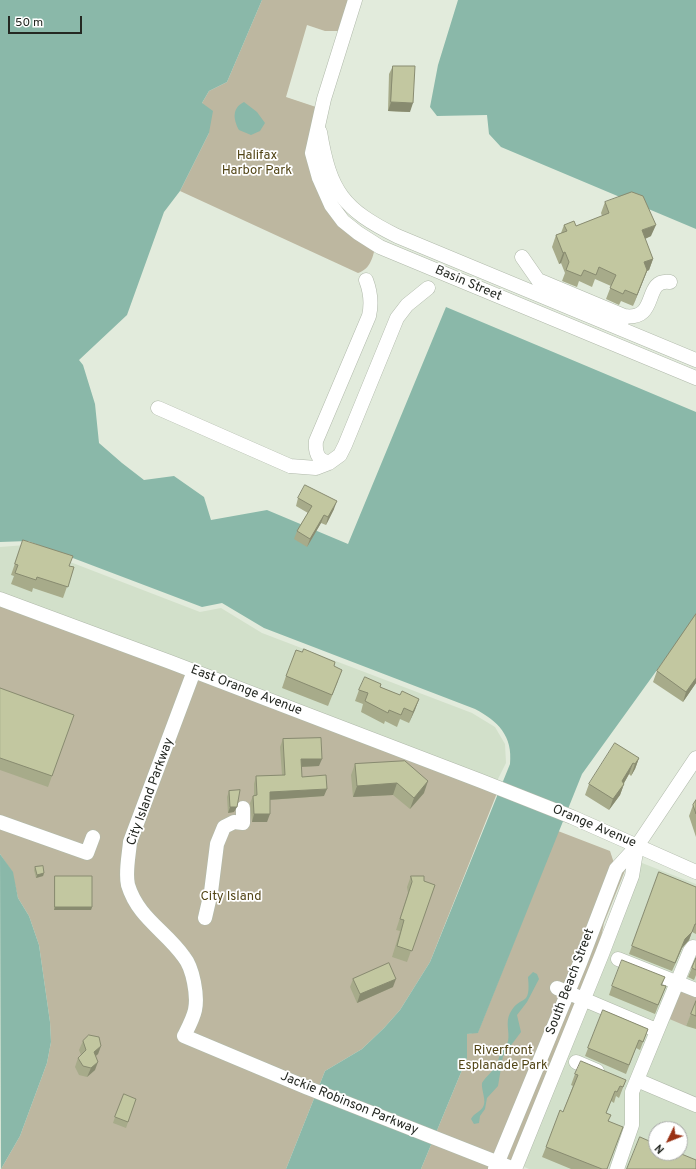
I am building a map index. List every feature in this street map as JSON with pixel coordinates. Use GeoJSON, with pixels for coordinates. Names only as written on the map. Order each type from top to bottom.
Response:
{"type":"FeatureCollection","features":[{"type":"Feature","properties":{"kind":"street","name":"Basin Street"},"geometry":{"type":"LineString","coordinates":[[355,0],[324,99],[312,153],[319,178],[331,205],[343,221],[380,247],[696,378]]}},
{"type":"Feature","properties":{"kind":"street","name":"Basin Street"},"geometry":{"type":"LineString","coordinates":[[319,124],[324,156],[330,176],[341,196],[354,211],[372,224],[471,267],[562,297],[696,360]]}},
{"type":"Feature","properties":{"kind":"street"},"geometry":{"type":"LineString","coordinates":[[380,247],[387,231]]}},
{"type":"Feature","properties":{"kind":"street"},"geometry":{"type":"LineString","coordinates":[[522,257],[538,280],[562,297],[554,319]]}},
{"type":"Feature","properties":{"kind":"street"},"geometry":{"type":"LineString","coordinates":[[466,283],[471,267]]}},
{"type":"Feature","properties":{"kind":"street"},"geometry":{"type":"LineString","coordinates":[[329,463],[320,459],[317,455],[315,451],[316,441],[369,316],[372,305],[371,293],[366,280]]}},
{"type":"Feature","properties":{"kind":"street"},"geometry":{"type":"LineString","coordinates":[[610,342],[620,323],[641,314],[645,310],[655,288],[660,283],[670,282]]}},
{"type":"Feature","properties":{"kind":"street"},"geometry":{"type":"LineString","coordinates":[[158,408],[290,466],[316,468],[329,463],[340,455],[345,445],[397,318],[407,305],[428,288]]}},
{"type":"Feature","properties":{"kind":"street","name":"East Orange Avenue"},"geometry":{"type":"LineString","coordinates":[[0,599],[79,627],[492,785]]}},
{"type":"Feature","properties":{"kind":"street","name":"City Island Parkway"},"geometry":{"type":"LineString","coordinates":[[184,1036],[195,1009],[195,983],[185,958],[145,917],[133,898],[128,883],[128,871],[130,842],[194,671]]}},
{"type":"Feature","properties":{"kind":"street","name":"South Beach Street"},"geometry":{"type":"LineString","coordinates":[[497,1166],[563,991],[616,869],[638,846],[696,758]]}},
{"type":"Feature","properties":{"kind":"street","name":"Orange Avenue"},"geometry":{"type":"LineString","coordinates":[[492,785],[572,817],[696,872]]}},
{"type":"Feature","properties":{"kind":"street"},"geometry":{"type":"LineString","coordinates":[[205,918],[211,892],[217,844],[224,826],[234,822],[243,823],[243,808]]}},
{"type":"Feature","properties":{"kind":"street"},"geometry":{"type":"LineString","coordinates":[[0,822],[87,853],[93,837]]}},
{"type":"Feature","properties":{"kind":"street","name":"South Beach Street"},"geometry":{"type":"LineString","coordinates":[[515,1169],[584,1000],[632,876],[638,846]]}},
{"type":"Feature","properties":{"kind":"street"},"geometry":{"type":"LineString","coordinates":[[617,1169],[632,1124],[631,1098],[635,1083],[690,951],[693,947],[696,948]]}},
{"type":"Feature","properties":{"kind":"street"},"geometry":{"type":"LineString","coordinates":[[618,959],[696,990]]}},
{"type":"Feature","properties":{"kind":"street"},"geometry":{"type":"LineString","coordinates":[[563,991],[656,1030]]}},
{"type":"Feature","properties":{"kind":"street","name":"Jackie Robinson Parkway"},"geometry":{"type":"LineString","coordinates":[[184,1036],[308,1088],[439,1140],[497,1166],[515,1169]]}},
{"type":"Feature","properties":{"kind":"street"},"geometry":{"type":"LineString","coordinates":[[576,1062],[616,1079],[635,1083],[696,1104]]}},
{"type":"Feature","properties":{"kind":"shaded area"},"geometry":{"type":"Polygon","coordinates":[[[26,545],[200,612],[221,608],[262,633],[472,713],[495,727],[505,744],[506,763],[497,781],[0,593],[0,547],[26,545]]]}},
{"type":"Feature","properties":{"kind":"shaded area"},"geometry":{"type":"Polygon","coordinates":[[[642,863],[696,884],[696,1169],[529,1169],[522,1166],[607,956],[642,863]]]}},
{"type":"Feature","properties":{"kind":"green space","name":"Halifax Harbor Park"},"geometry":{"type":"Polygon","coordinates":[[[262,0],[355,0],[345,31],[325,31],[307,25],[286,97],[322,109],[331,205],[376,244],[369,265],[358,273],[180,191],[209,133],[202,103],[209,91],[227,82],[262,0]]]}},
{"type":"Feature","properties":{"kind":"green space","name":"City Island"},"geometry":{"type":"Polygon","coordinates":[[[0,602],[499,788],[430,962],[400,1010],[384,1028],[362,1049],[325,1071],[286,1169],[1,1169],[20,1136],[47,1063],[51,1042],[50,1022],[39,945],[29,916],[18,898],[12,872],[0,854],[0,602]]]}},
{"type":"Feature","properties":{"kind":"green space","name":"Riverfront Esplanade Park"},"geometry":{"type":"Polygon","coordinates":[[[558,831],[610,851],[616,869],[495,1169],[421,1169],[467,1058],[467,1034],[478,1032],[558,831]]]}},
{"type":"Feature","properties":{"kind":"green space"},"geometry":{"type":"Polygon","coordinates":[[[626,868],[604,923],[601,938],[512,1162],[505,1159],[619,875],[626,868]]]}},
{"type":"Feature","properties":{"kind":"green space"},"geometry":{"type":"Polygon","coordinates":[[[678,989],[696,995],[696,1008],[694,1008],[686,1026],[667,1018],[678,989]]]}},
{"type":"Feature","properties":{"kind":"water"},"geometry":{"type":"Polygon","coordinates":[[[0,0],[262,0],[227,82],[209,91],[202,103],[213,111],[209,133],[180,191],[164,212],[127,315],[79,360],[83,365],[95,404],[99,443],[144,480],[174,476],[204,497],[211,520],[267,510],[348,544],[446,307],[696,412],[696,616],[582,774],[478,1033],[467,1034],[467,1058],[421,1169],[286,1169],[325,1071],[362,1049],[384,1028],[400,1010],[430,962],[510,764],[509,745],[502,730],[497,724],[475,709],[264,628],[222,603],[202,607],[28,541],[0,542],[0,0]]]}},
{"type":"Feature","properties":{"kind":"water"},"geometry":{"type":"Polygon","coordinates":[[[458,0],[696,0],[696,229],[501,147],[489,134],[487,115],[437,116],[430,107],[438,65],[458,0]]]}},
{"type":"Feature","properties":{"kind":"water"},"geometry":{"type":"Polygon","coordinates":[[[244,102],[257,112],[265,123],[260,131],[251,135],[239,130],[235,118],[237,107],[244,102]]]}},
{"type":"Feature","properties":{"kind":"water"},"geometry":{"type":"Polygon","coordinates":[[[0,854],[13,872],[18,898],[29,916],[39,945],[50,1022],[51,1042],[47,1063],[20,1136],[1,1169],[0,854]]]}},
{"type":"Feature","properties":{"kind":"water"},"geometry":{"type":"Polygon","coordinates":[[[533,972],[537,974],[539,979],[527,1002],[517,1015],[521,1032],[503,1056],[498,1086],[487,1098],[485,1109],[480,1116],[479,1123],[474,1124],[471,1119],[482,1109],[484,1105],[482,1083],[496,1066],[501,1051],[506,1045],[510,1013],[518,1003],[527,997],[529,987],[528,977],[533,972]]]}},
{"type":"Feature","properties":{"kind":"building"},"geometry":{"type":"Polygon","coordinates":[[[393,66],[415,66],[413,103],[391,102],[393,66]]]}},
{"type":"Feature","properties":{"kind":"building"},"geometry":{"type":"Polygon","coordinates":[[[632,192],[643,196],[656,225],[642,230],[653,259],[644,262],[647,270],[637,295],[625,290],[623,294],[610,288],[616,275],[599,267],[596,275],[584,270],[581,276],[566,270],[569,262],[565,252],[563,253],[556,235],[567,231],[564,225],[574,221],[576,226],[609,213],[605,202],[632,192]]]}},
{"type":"Feature","properties":{"kind":"building"},"geometry":{"type":"Polygon","coordinates":[[[305,485],[337,501],[328,517],[324,515],[310,539],[297,531],[312,506],[298,498],[305,485]]]}},
{"type":"Feature","properties":{"kind":"building"},"geometry":{"type":"Polygon","coordinates":[[[23,540],[73,556],[69,566],[74,567],[68,587],[37,577],[36,580],[15,573],[18,565],[15,564],[23,540]]]}},
{"type":"Feature","properties":{"kind":"building"},"geometry":{"type":"Polygon","coordinates":[[[696,614],[696,678],[686,692],[657,671],[696,614]]]}},
{"type":"Feature","properties":{"kind":"building"},"geometry":{"type":"Polygon","coordinates":[[[304,649],[335,662],[334,666],[342,670],[332,695],[286,676],[296,650],[302,652],[304,649]]]}},
{"type":"Feature","properties":{"kind":"building"},"geometry":{"type":"Polygon","coordinates":[[[365,677],[381,684],[380,687],[400,695],[402,691],[419,699],[413,712],[404,708],[401,715],[389,710],[388,713],[365,701],[368,693],[359,690],[365,677]]]}},
{"type":"Feature","properties":{"kind":"building"},"geometry":{"type":"Polygon","coordinates":[[[0,688],[74,715],[52,776],[0,758],[0,688]]]}},
{"type":"Feature","properties":{"kind":"building"},"geometry":{"type":"Polygon","coordinates":[[[321,738],[322,759],[301,759],[302,777],[326,775],[327,789],[270,792],[270,814],[254,814],[253,796],[257,795],[256,776],[285,775],[283,739],[321,738]]]}},
{"type":"Feature","properties":{"kind":"building"},"geometry":{"type":"Polygon","coordinates":[[[615,743],[639,758],[635,764],[633,763],[622,781],[624,784],[613,799],[589,784],[615,743]]]}},
{"type":"Feature","properties":{"kind":"building"},"geometry":{"type":"Polygon","coordinates":[[[405,761],[428,781],[414,798],[397,783],[357,786],[355,764],[405,761]]]}},
{"type":"Feature","properties":{"kind":"building"},"geometry":{"type":"Polygon","coordinates":[[[240,790],[237,807],[230,807],[229,791],[240,790]]]}},
{"type":"Feature","properties":{"kind":"building"},"geometry":{"type":"Polygon","coordinates":[[[696,800],[696,814],[693,805],[696,800]]]}},
{"type":"Feature","properties":{"kind":"building"},"geometry":{"type":"Polygon","coordinates":[[[43,866],[44,873],[37,875],[35,867],[43,866]]]}},
{"type":"Feature","properties":{"kind":"building"},"geometry":{"type":"Polygon","coordinates":[[[659,872],[696,887],[696,924],[692,932],[685,939],[675,963],[632,946],[659,872]]]}},
{"type":"Feature","properties":{"kind":"building"},"geometry":{"type":"Polygon","coordinates":[[[55,876],[92,876],[92,907],[55,907],[55,876]]]}},
{"type":"Feature","properties":{"kind":"building"},"geometry":{"type":"Polygon","coordinates":[[[411,876],[424,876],[424,881],[435,885],[412,951],[397,946],[404,920],[400,919],[412,882],[411,876]]]}},
{"type":"Feature","properties":{"kind":"building"},"geometry":{"type":"Polygon","coordinates":[[[696,958],[696,970],[692,968],[696,958]]]}},
{"type":"Feature","properties":{"kind":"building"},"geometry":{"type":"Polygon","coordinates":[[[622,960],[665,977],[661,985],[666,986],[658,1005],[612,986],[622,960]]]}},
{"type":"Feature","properties":{"kind":"building"},"geometry":{"type":"Polygon","coordinates":[[[389,963],[396,979],[360,994],[353,979],[389,963]]]}},
{"type":"Feature","properties":{"kind":"building"},"geometry":{"type":"Polygon","coordinates":[[[696,1001],[696,1016],[691,1014],[696,1001]]]}},
{"type":"Feature","properties":{"kind":"building"},"geometry":{"type":"Polygon","coordinates":[[[603,1010],[648,1029],[643,1042],[639,1040],[629,1065],[588,1048],[603,1010]]]}},
{"type":"Feature","properties":{"kind":"building"},"geometry":{"type":"Polygon","coordinates":[[[89,1035],[99,1037],[101,1046],[94,1052],[98,1062],[91,1068],[83,1066],[78,1058],[86,1050],[83,1041],[89,1035]]]}},
{"type":"Feature","properties":{"kind":"building"},"geometry":{"type":"Polygon","coordinates":[[[581,1061],[626,1080],[623,1087],[620,1086],[617,1092],[615,1091],[606,1113],[611,1115],[608,1121],[623,1127],[607,1169],[602,1169],[546,1147],[560,1110],[563,1112],[578,1075],[575,1074],[581,1061]]]}},
{"type":"Feature","properties":{"kind":"building"},"geometry":{"type":"Polygon","coordinates":[[[124,1094],[136,1099],[128,1122],[115,1117],[124,1094]]]}},
{"type":"Feature","properties":{"kind":"building"},"geometry":{"type":"Polygon","coordinates":[[[640,1137],[648,1140],[648,1161],[688,1161],[688,1157],[696,1160],[696,1169],[627,1169],[640,1137]]]}}]}
